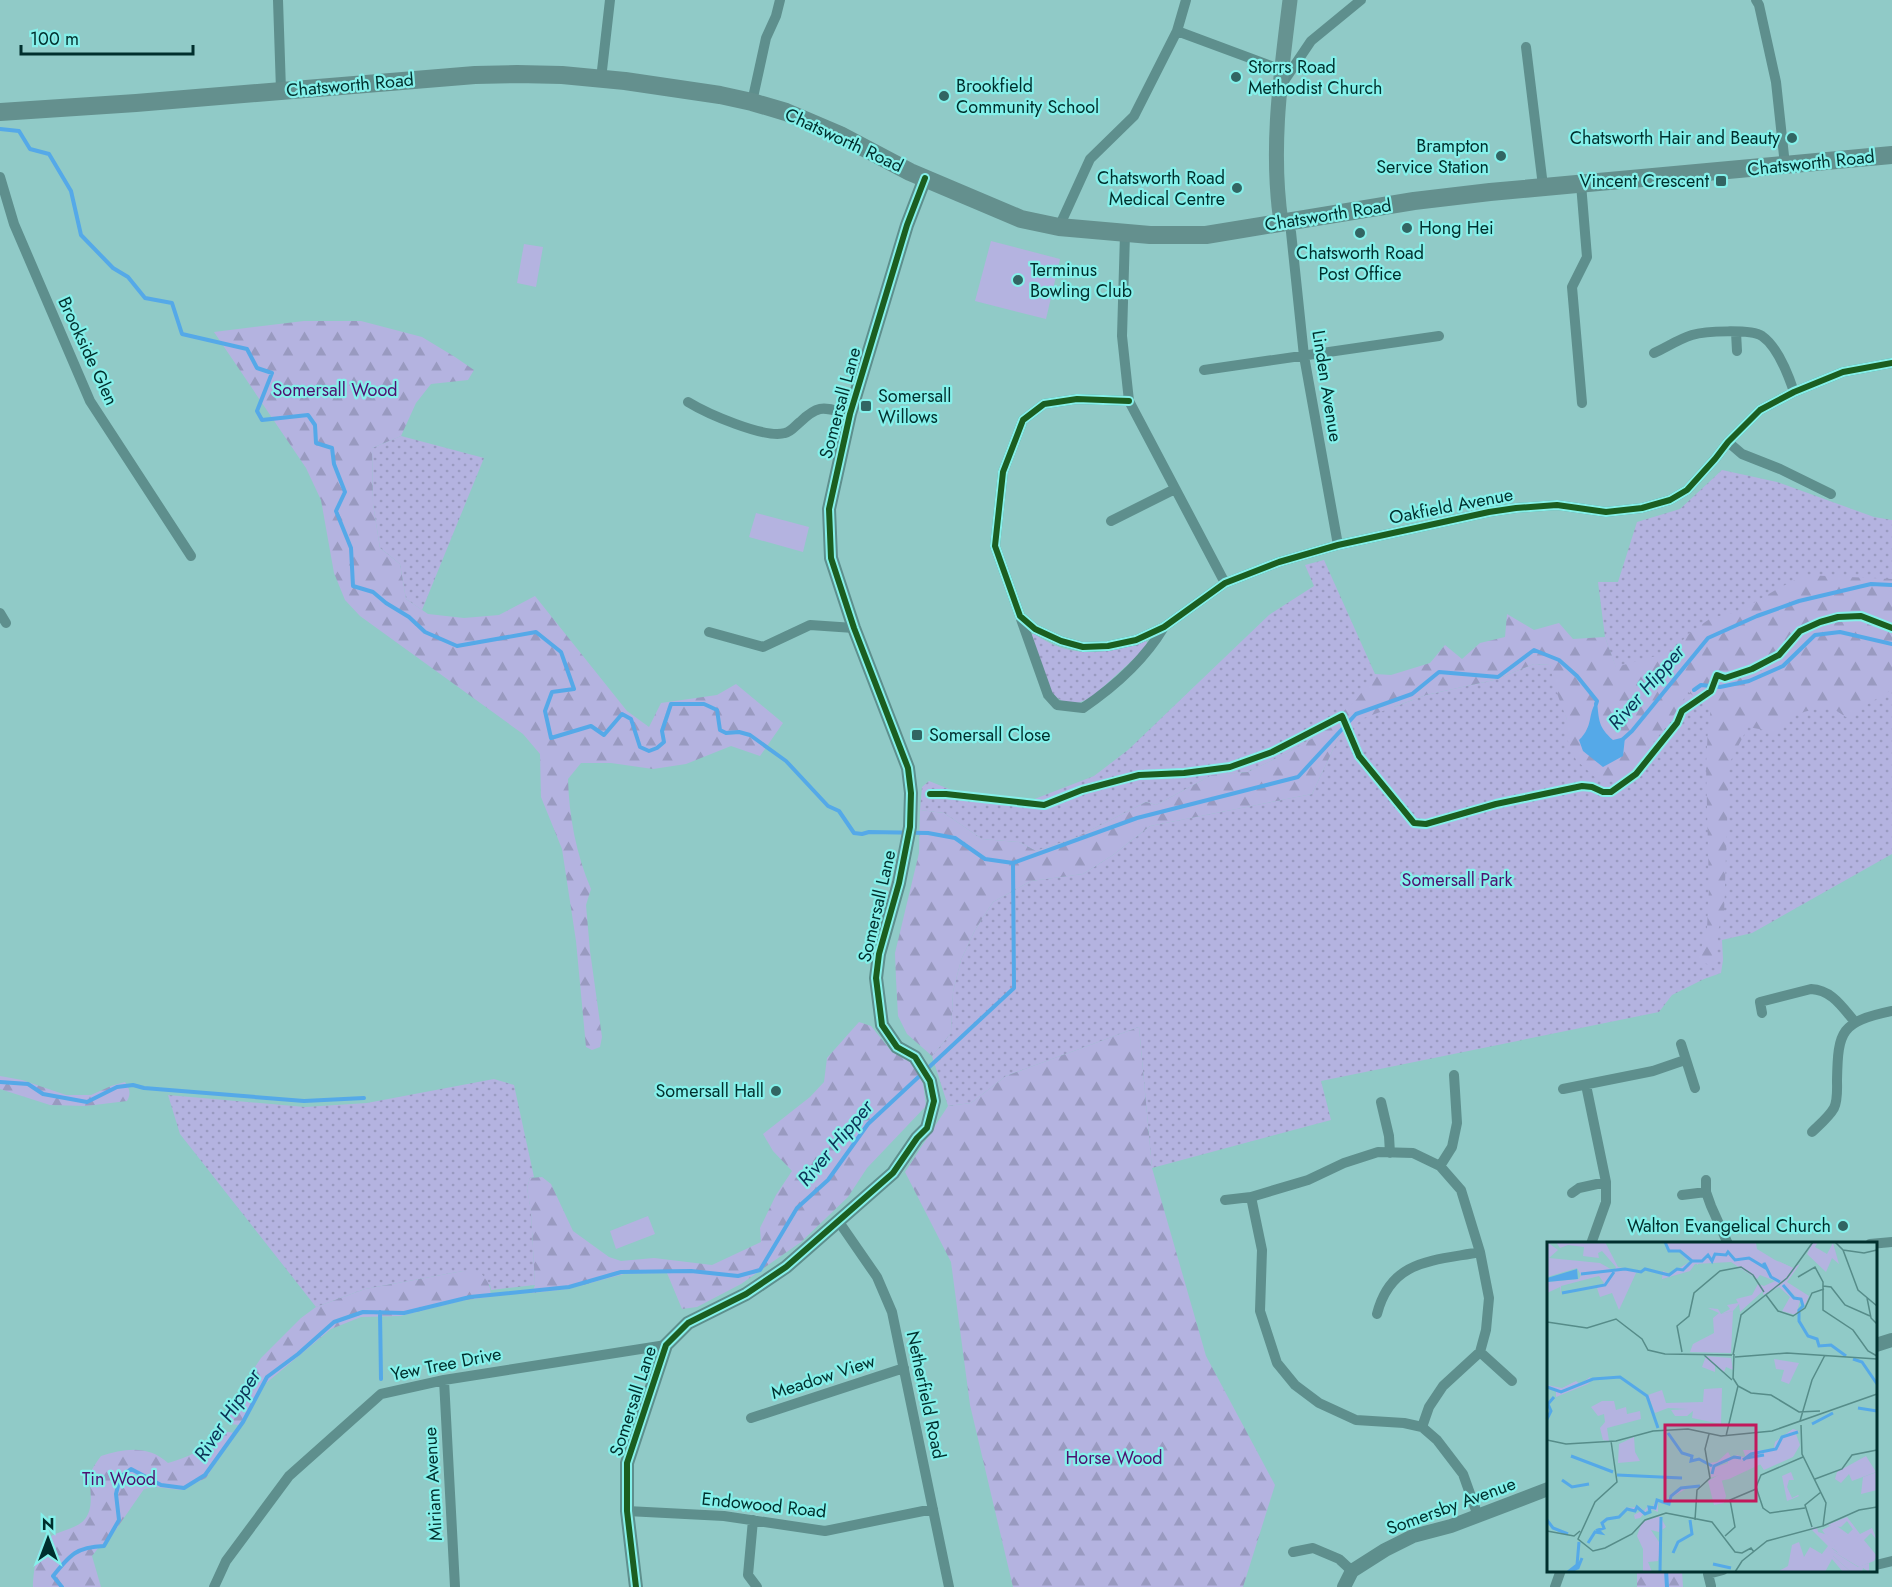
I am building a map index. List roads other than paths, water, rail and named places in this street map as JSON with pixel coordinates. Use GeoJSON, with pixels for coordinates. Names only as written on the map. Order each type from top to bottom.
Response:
{"type":"FeatureCollection","features":[{"type":"Feature","properties":{"kind":"highway","name":"Chatsworth Road"},"geometry":{"type":"LineString","coordinates":[[0,112],[475,75],[540,74],[601,79],[685,90],[779,109],[840,135],[925,178],[1021,219],[1125,234],[1167,236],[1206,235],[1250,228],[1286,227],[1414,201],[1543,186],[1892,155]]}},
{"type":"Feature","properties":{"kind":"main road"},"geometry":{"type":"LineString","coordinates":[[1286,227],[1276,188],[1275,154],[1290,0]]}},
{"type":"Feature","properties":{"kind":"street"},"geometry":{"type":"LineString","coordinates":[[278,0],[281,90]]}},
{"type":"Feature","properties":{"kind":"street"},"geometry":{"type":"LineString","coordinates":[[601,79],[610,0]]}},
{"type":"Feature","properties":{"kind":"street"},"geometry":{"type":"LineString","coordinates":[[752,102],[766,38],[780,0]]}},
{"type":"Feature","properties":{"kind":"street"},"geometry":{"type":"LineString","coordinates":[[1059,226],[1090,159],[1134,116],[1177,31],[1186,0]]}},
{"type":"Feature","properties":{"kind":"street"},"geometry":{"type":"LineString","coordinates":[[1281,86],[1311,41],[1361,0]]}},
{"type":"Feature","properties":{"kind":"street"},"geometry":{"type":"LineString","coordinates":[[1756,0],[1776,82],[1785,165]]}},
{"type":"Feature","properties":{"kind":"street"},"geometry":{"type":"LineString","coordinates":[[1177,31],[1282,70]]}},
{"type":"Feature","properties":{"kind":"street"},"geometry":{"type":"LineString","coordinates":[[1526,47],[1543,186]]}},
{"type":"Feature","properties":{"kind":"street","name":"Brookside Glen"},"geometry":{"type":"LineString","coordinates":[[0,177],[14,224],[90,401],[191,556]]}},
{"type":"Feature","properties":{"kind":"street","name":"Somersall Lane"},"geometry":{"type":"LineString","coordinates":[[636,1587],[627,1511],[627,1463],[666,1345],[688,1323],[746,1294],[786,1267],[893,1173],[917,1138],[927,1128],[934,1101],[930,1081],[915,1057],[897,1047],[882,1025],[876,978],[879,954],[906,854],[911,801],[908,768],[854,628],[831,558],[829,508],[850,414],[907,225],[925,178]]}},
{"type":"Feature","properties":{"kind":"street"},"geometry":{"type":"LineString","coordinates":[[1581,184],[1587,257],[1572,287],[1582,403]]}},
{"type":"Feature","properties":{"kind":"street","name":"Linden Avenue"},"geometry":{"type":"LineString","coordinates":[[1286,227],[1304,356],[1338,545]]}},
{"type":"Feature","properties":{"kind":"street"},"geometry":{"type":"LineString","coordinates":[[1125,234],[1122,336],[1129,401],[1225,583]]}},
{"type":"Feature","properties":{"kind":"street"},"geometry":{"type":"LineString","coordinates":[[1736,332],[1737,351]]}},
{"type":"Feature","properties":{"kind":"street"},"geometry":{"type":"LineString","coordinates":[[1654,353],[1691,335],[1701,333],[1736,332],[1761,335],[1778,356],[1794,392]]}},
{"type":"Feature","properties":{"kind":"street"},"geometry":{"type":"LineString","coordinates":[[1204,370],[1439,336]]}},
{"type":"Feature","properties":{"kind":"street","name":"Oakfield Avenue"},"geometry":{"type":"LineString","coordinates":[[1164,627],[1225,583],[1279,562],[1338,545],[1516,508],[1557,504],[1606,512],[1641,508],[1670,500],[1687,490],[1728,442],[1760,410],[1794,392],[1843,372],[1892,363]]}},
{"type":"Feature","properties":{"kind":"street"},"geometry":{"type":"LineString","coordinates":[[1129,401],[1077,399],[1044,405],[1023,420],[1004,472],[995,546],[1048,695],[1057,705],[1083,708],[1106,693],[1154,644],[1164,627]]}},
{"type":"Feature","properties":{"kind":"street"},"geometry":{"type":"LineString","coordinates":[[688,402],[708,414],[730,422],[777,434],[784,434],[791,430],[812,411],[819,408],[850,414]]}},
{"type":"Feature","properties":{"kind":"street"},"geometry":{"type":"LineString","coordinates":[[1728,442],[1742,454],[1780,469],[1831,494]]}},
{"type":"Feature","properties":{"kind":"street"},"geometry":{"type":"LineString","coordinates":[[1111,521],[1175,489]]}},
{"type":"Feature","properties":{"kind":"street"},"geometry":{"type":"LineString","coordinates":[[1020,616],[1035,629],[1061,641],[1083,647],[1108,646],[1136,640],[1164,627]]}},
{"type":"Feature","properties":{"kind":"street"},"geometry":{"type":"LineString","coordinates":[[709,633],[763,647],[810,625],[854,628]]}},
{"type":"Feature","properties":{"kind":"street"},"geometry":{"type":"LineString","coordinates":[[1762,1013],[1760,1002],[1819,989],[1836,999],[1855,1022]]}},
{"type":"Feature","properties":{"kind":"street"},"geometry":{"type":"LineString","coordinates":[[1812,1132],[1835,1106],[1839,1042],[1846,1030],[1866,1016],[1892,1011]]}},
{"type":"Feature","properties":{"kind":"street"},"geometry":{"type":"LineString","coordinates":[[1681,1044],[1695,1088]]}},
{"type":"Feature","properties":{"kind":"street"},"geometry":{"type":"LineString","coordinates":[[1563,1089],[1653,1071],[1685,1060]]}},
{"type":"Feature","properties":{"kind":"street"},"geometry":{"type":"LineString","coordinates":[[1440,1166],[1452,1147],[1457,1123],[1454,1075]]}},
{"type":"Feature","properties":{"kind":"street"},"geometry":{"type":"LineString","coordinates":[[1586,1085],[1606,1182],[1606,1202],[1592,1242]]}},
{"type":"Feature","properties":{"kind":"street"},"geometry":{"type":"LineString","coordinates":[[1381,1102],[1389,1136],[1390,1153]]}},
{"type":"Feature","properties":{"kind":"street"},"geometry":{"type":"LineString","coordinates":[[1224,1200],[1251,1197],[1308,1180],[1344,1163],[1378,1152],[1413,1153],[1440,1166],[1461,1190],[1480,1252],[1489,1298],[1486,1330],[1480,1352],[1443,1386],[1429,1407],[1422,1427]]}},
{"type":"Feature","properties":{"kind":"street"},"geometry":{"type":"LineString","coordinates":[[1706,1180],[1707,1192],[1727,1242]]}},
{"type":"Feature","properties":{"kind":"street"},"geometry":{"type":"LineString","coordinates":[[1572,1193],[1579,1188],[1606,1182]]}},
{"type":"Feature","properties":{"kind":"street"},"geometry":{"type":"LineString","coordinates":[[1682,1195],[1707,1192]]}},
{"type":"Feature","properties":{"kind":"street"},"geometry":{"type":"LineString","coordinates":[[1251,1197],[1262,1250],[1260,1311],[1277,1363],[1295,1385],[1319,1403],[1356,1420],[1404,1423],[1422,1427],[1437,1440],[1463,1474],[1478,1516]]}},
{"type":"Feature","properties":{"kind":"street","name":"Netherfield Road"},"geometry":{"type":"LineString","coordinates":[[839,1222],[877,1277],[892,1312],[949,1587]]}},
{"type":"Feature","properties":{"kind":"street"},"geometry":{"type":"LineString","coordinates":[[1877,1243],[1892,1242]]}},
{"type":"Feature","properties":{"kind":"street"},"geometry":{"type":"LineString","coordinates":[[1377,1314],[1381,1299],[1391,1282],[1414,1265],[1480,1252]]}},
{"type":"Feature","properties":{"kind":"street"},"geometry":{"type":"LineString","coordinates":[[1877,1344],[1892,1340]]}},
{"type":"Feature","properties":{"kind":"street","name":"Yew Tree Drive"},"geometry":{"type":"LineString","coordinates":[[214,1587],[226,1561],[289,1476],[381,1394],[444,1380],[666,1345]]}},
{"type":"Feature","properties":{"kind":"street"},"geometry":{"type":"LineString","coordinates":[[1480,1352],[1512,1381]]}},
{"type":"Feature","properties":{"kind":"street","name":"Meadow View"},"geometry":{"type":"LineString","coordinates":[[751,1418],[904,1368]]}},
{"type":"Feature","properties":{"kind":"street","name":"Miriam Avenue"},"geometry":{"type":"LineString","coordinates":[[444,1380],[455,1587]]}},
{"type":"Feature","properties":{"kind":"street","name":"Somersby Avenue"},"geometry":{"type":"LineString","coordinates":[[1344,1587],[1352,1572],[1385,1550],[1413,1536],[1451,1526],[1547,1489]]}},
{"type":"Feature","properties":{"kind":"street","name":"Endowood Road"},"geometry":{"type":"LineString","coordinates":[[627,1511],[724,1516],[825,1531],[933,1509]]}},
{"type":"Feature","properties":{"kind":"street"},"geometry":{"type":"LineString","coordinates":[[753,1520],[748,1575],[757,1587]]}},
{"type":"Feature","properties":{"kind":"street"},"geometry":{"type":"LineString","coordinates":[[1293,1552],[1313,1548],[1339,1559],[1352,1572]]}},
{"type":"Feature","properties":{"kind":"street"},"geometry":{"type":"LineString","coordinates":[[1877,1565],[1892,1561]]}},
{"type":"Feature","properties":{"kind":"street"},"geometry":{"type":"LineString","coordinates":[[1555,1587],[1560,1572]]}},
{"type":"Feature","properties":{"kind":"street"},"geometry":{"type":"LineString","coordinates":[[1711,1586],[1708,1574],[1716,1572]]}},
{"type":"Feature","properties":{"kind":"waterway"},"geometry":{"type":"LineString","coordinates":[[0,129],[19,131],[30,149],[49,154],[71,191],[81,235],[113,268],[128,277],[145,298],[172,303],[182,334],[247,349],[257,368],[272,373],[257,411],[262,420],[308,415],[315,425],[316,443],[332,448],[334,464],[345,492],[336,511],[351,548],[353,586],[373,592],[409,617],[425,632],[457,646],[536,632],[561,652],[574,689],[552,692],[545,711],[551,738],[591,726],[604,735],[622,714],[631,719],[640,747],[649,751],[664,742],[662,731],[671,704],[704,704],[717,710],[720,730],[726,733],[739,732],[750,735],[786,761],[828,806],[839,811],[854,833],[928,833],[955,838],[985,859],[1013,863]]}},
{"type":"Feature","properties":{"kind":"waterway","name":"River Hipper"},"geometry":{"type":"LineString","coordinates":[[1622,740],[1632,731],[1708,638],[1757,616],[1799,601],[1871,584],[1892,585]]}},
{"type":"Feature","properties":{"kind":"waterway"},"geometry":{"type":"LineString","coordinates":[[1694,690],[1701,685],[1720,687],[1749,681],[1783,666],[1815,635],[1840,632],[1892,644]]}},
{"type":"Feature","properties":{"kind":"waterway","name":"River Hipper"},"geometry":{"type":"LineString","coordinates":[[62,1587],[53,1576],[69,1558],[80,1550],[104,1546],[119,1520],[116,1494],[120,1477],[131,1469],[161,1485],[184,1488],[205,1475],[243,1422],[267,1377],[298,1354],[334,1322],[363,1312],[404,1313],[470,1297],[569,1287],[621,1272],[691,1271],[738,1276],[760,1270],[797,1208],[828,1180],[868,1124],[1014,988],[1013,863],[1137,818],[1298,777],[1356,714],[1412,694],[1439,672],[1498,677],[1534,650],[1559,660],[1577,676],[1597,701],[1596,704]]}},
{"type":"Feature","properties":{"kind":"waterway"},"geometry":{"type":"LineString","coordinates":[[0,1082],[28,1084],[43,1094],[87,1102],[117,1087],[133,1085],[144,1088],[304,1101],[364,1098]]}},
{"type":"Feature","properties":{"kind":"waterway"},"geometry":{"type":"LineString","coordinates":[[380,1312],[381,1379]]}},
{"type":"Feature","properties":{"kind":"waterway"},"geometry":{"type":"LineString","coordinates":[[1666,1572],[1667,1587]]}},
{"type":"Feature","properties":{"kind":"place","name":"Storrs Road Methodist Church"},"geometry":{"type":"Point","coordinates":[1236,77]}},
{"type":"Feature","properties":{"kind":"place","name":"Brookfield Community School"},"geometry":{"type":"Point","coordinates":[944,96]}},
{"type":"Feature","properties":{"kind":"place","name":"Chatsworth Hair and Beauty"},"geometry":{"type":"Point","coordinates":[1792,138]}},
{"type":"Feature","properties":{"kind":"place","name":"Brampton Service Station"},"geometry":{"type":"Point","coordinates":[1501,156]}},
{"type":"Feature","properties":{"kind":"place","name":"Vincent Crescent"},"geometry":{"type":"Point","coordinates":[1721,181]}},
{"type":"Feature","properties":{"kind":"place","name":"Chatsworth Road Medical Centre"},"geometry":{"type":"Point","coordinates":[1237,188]}},
{"type":"Feature","properties":{"kind":"place","name":"Hong Hei"},"geometry":{"type":"Point","coordinates":[1407,228]}},
{"type":"Feature","properties":{"kind":"place","name":"Chatsworth Road Post Office"},"geometry":{"type":"Point","coordinates":[1360,233]}},
{"type":"Feature","properties":{"kind":"place","name":"Terminus Bowling Club"},"geometry":{"type":"Point","coordinates":[1018,280]}},
{"type":"Feature","properties":{"kind":"place","name":"Somersall Willows"},"geometry":{"type":"Point","coordinates":[866,406]}},
{"type":"Feature","properties":{"kind":"place","name":"Somersall Close"},"geometry":{"type":"Point","coordinates":[917,735]}},
{"type":"Feature","properties":{"kind":"place","name":"Somersall Hall"},"geometry":{"type":"Point","coordinates":[776,1091]}},
{"type":"Feature","properties":{"kind":"place","name":"Walton Evangelical Church"},"geometry":{"type":"Point","coordinates":[1843,1226]}},
{"type":"Feature","properties":{"kind":"park label","name":"Somersall Wood"},"geometry":{"type":"Point","coordinates":[335,390]}},
{"type":"Feature","properties":{"kind":"park label","name":"Somersall Park"},"geometry":{"type":"Point","coordinates":[1457,880]}},
{"type":"Feature","properties":{"kind":"park label","name":"Horse Wood"},"geometry":{"type":"Point","coordinates":[1114,1458]}},
{"type":"Feature","properties":{"kind":"park label","name":"Tin Wood"},"geometry":{"type":"Point","coordinates":[119,1479]}}]}
